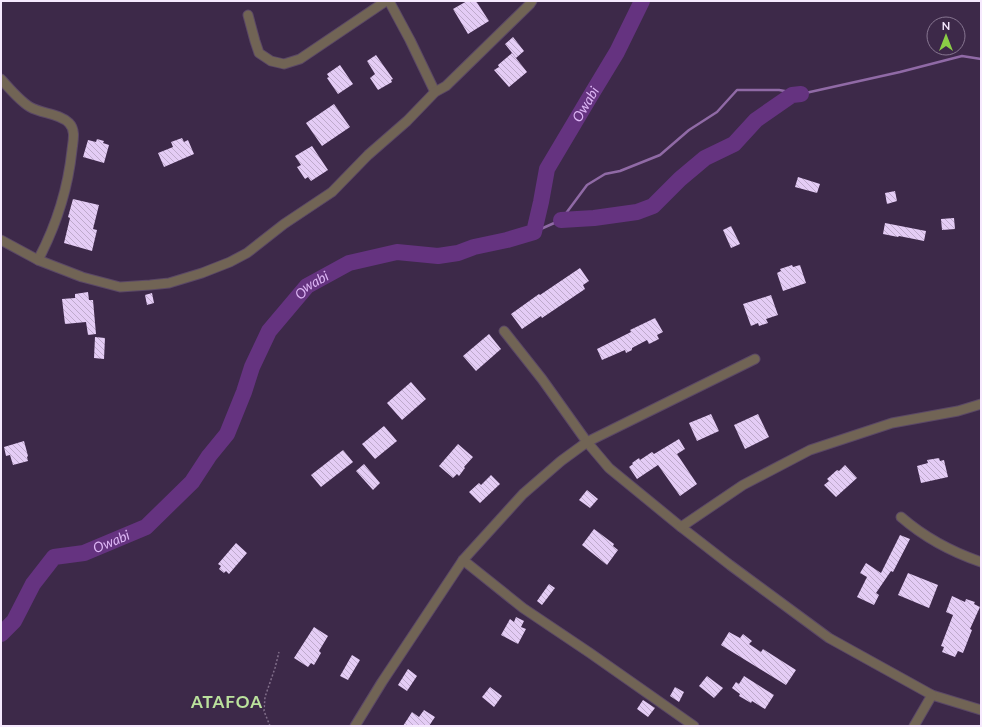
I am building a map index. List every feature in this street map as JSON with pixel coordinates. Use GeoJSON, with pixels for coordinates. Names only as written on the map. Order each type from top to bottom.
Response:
{"type":"FeatureCollection","features":[{"type":"Feature","properties":{"kind":"street"},"geometry":{"type":"LineString","coordinates":[[248,16],[260,53],[271,61],[284,64],[300,59],[386,1]]}},
{"type":"Feature","properties":{"kind":"street"},"geometry":{"type":"LineString","coordinates":[[389,1],[435,92]]}},
{"type":"Feature","properties":{"kind":"street"},"geometry":{"type":"LineString","coordinates":[[1,240],[38,260],[82,277],[120,286],[150,286],[169,282],[202,273],[230,262],[247,253],[284,224],[332,192],[368,155],[407,121],[435,92],[446,86],[532,1]]}},
{"type":"Feature","properties":{"kind":"street"},"geometry":{"type":"LineString","coordinates":[[1,79],[8,88],[29,107],[60,118],[72,127],[74,138],[67,185],[48,241],[38,260]]}},
{"type":"Feature","properties":{"kind":"street"},"geometry":{"type":"LineString","coordinates":[[504,331],[542,379],[587,442],[609,468],[681,527],[829,638],[932,695],[981,710]]}},
{"type":"Feature","properties":{"kind":"street"},"geometry":{"type":"LineString","coordinates":[[355,726],[462,560],[523,494],[561,461],[587,442],[754,359]]}},
{"type":"Feature","properties":{"kind":"street"},"geometry":{"type":"LineString","coordinates":[[681,527],[742,485],[810,450],[892,423],[958,411],[981,404]]}},
{"type":"Feature","properties":{"kind":"street"},"geometry":{"type":"LineString","coordinates":[[901,517],[915,529],[939,544],[981,562]]}},
{"type":"Feature","properties":{"kind":"street"},"geometry":{"type":"LineString","coordinates":[[462,560],[523,608],[694,726]]}},
{"type":"Feature","properties":{"kind":"street"},"geometry":{"type":"LineString","coordinates":[[914,726],[932,695]]}},
{"type":"Feature","properties":{"kind":"path"},"geometry":{"type":"LineString","coordinates":[[270,726],[264,711],[265,697],[279,652]]}},
{"type":"Feature","properties":{"kind":"building"},"geometry":{"type":"Polygon","coordinates":[[[467,1],[476,1],[489,21],[468,34],[453,9],[467,1]]]}},
{"type":"Feature","properties":{"kind":"building"},"geometry":{"type":"Polygon","coordinates":[[[513,37],[524,51],[516,58],[505,44],[513,37]]]}},
{"type":"Feature","properties":{"kind":"building"},"geometry":{"type":"Polygon","coordinates":[[[512,53],[527,72],[509,87],[494,70],[499,67],[498,65],[512,53]]]}},
{"type":"Feature","properties":{"kind":"building"},"geometry":{"type":"Polygon","coordinates":[[[376,55],[393,79],[391,80],[392,82],[378,90],[370,78],[375,74],[367,61],[376,55]]]}},
{"type":"Feature","properties":{"kind":"building"},"geometry":{"type":"Polygon","coordinates":[[[340,65],[353,84],[338,94],[327,78],[329,77],[327,74],[340,65]]]}},
{"type":"Feature","properties":{"kind":"building"},"geometry":{"type":"Polygon","coordinates":[[[334,104],[350,127],[322,146],[306,123],[334,104]]]}},
{"type":"Feature","properties":{"kind":"building"},"geometry":{"type":"Polygon","coordinates":[[[182,138],[184,142],[188,140],[194,154],[164,167],[158,153],[173,147],[171,142],[182,138]]]}},
{"type":"Feature","properties":{"kind":"building"},"geometry":{"type":"Polygon","coordinates":[[[97,139],[104,141],[103,143],[109,145],[104,163],[83,157],[88,140],[96,142],[97,139]]]}},
{"type":"Feature","properties":{"kind":"building"},"geometry":{"type":"Polygon","coordinates":[[[312,146],[328,170],[311,181],[308,177],[305,179],[297,167],[301,165],[295,156],[312,146]]]}},
{"type":"Feature","properties":{"kind":"building"},"geometry":{"type":"Polygon","coordinates":[[[798,177],[820,184],[817,193],[795,187],[798,177]]]}},
{"type":"Feature","properties":{"kind":"building"},"geometry":{"type":"Polygon","coordinates":[[[895,191],[897,201],[887,204],[885,193],[895,191]]]}},
{"type":"Feature","properties":{"kind":"building"},"geometry":{"type":"Polygon","coordinates":[[[73,199],[99,205],[93,229],[97,230],[92,251],[64,243],[70,218],[68,217],[73,199]]]}},
{"type":"Feature","properties":{"kind":"building"},"geometry":{"type":"Polygon","coordinates":[[[954,218],[955,229],[942,230],[941,219],[954,218]]]}},
{"type":"Feature","properties":{"kind":"building"},"geometry":{"type":"Polygon","coordinates":[[[885,223],[926,231],[924,241],[883,234],[885,223]]]}},
{"type":"Feature","properties":{"kind":"building"},"geometry":{"type":"Polygon","coordinates":[[[731,226],[740,244],[731,248],[723,230],[731,226]]]}},
{"type":"Feature","properties":{"kind":"building"},"geometry":{"type":"Polygon","coordinates":[[[792,265],[793,267],[800,265],[806,283],[783,291],[777,273],[781,271],[780,269],[792,265]]]}},
{"type":"Feature","properties":{"kind":"building"},"geometry":{"type":"Polygon","coordinates":[[[580,268],[589,281],[583,285],[585,289],[542,318],[541,316],[522,329],[511,314],[580,268]]]}},
{"type":"Feature","properties":{"kind":"building"},"geometry":{"type":"Polygon","coordinates":[[[88,292],[89,300],[93,300],[96,334],[88,335],[86,322],[65,324],[62,299],[75,298],[75,294],[88,292]]]}},
{"type":"Feature","properties":{"kind":"building"},"geometry":{"type":"Polygon","coordinates":[[[152,293],[154,303],[147,305],[145,295],[152,293]]]}},
{"type":"Feature","properties":{"kind":"building"},"geometry":{"type":"Polygon","coordinates":[[[771,295],[778,315],[766,319],[768,323],[759,326],[758,323],[751,326],[743,304],[771,295]]]}},
{"type":"Feature","properties":{"kind":"building"},"geometry":{"type":"Polygon","coordinates":[[[655,318],[663,332],[657,335],[659,339],[649,344],[647,340],[626,353],[625,350],[602,360],[597,349],[631,332],[630,330],[655,318]]]}},
{"type":"Feature","properties":{"kind":"building"},"geometry":{"type":"Polygon","coordinates":[[[489,334],[501,349],[476,371],[463,356],[489,334]]]}},
{"type":"Feature","properties":{"kind":"building"},"geometry":{"type":"Polygon","coordinates":[[[95,337],[105,338],[104,359],[94,358],[95,337]]]}},
{"type":"Feature","properties":{"kind":"building"},"geometry":{"type":"Polygon","coordinates":[[[411,382],[426,399],[402,420],[387,403],[411,382]]]}},
{"type":"Feature","properties":{"kind":"building"},"geometry":{"type":"Polygon","coordinates":[[[711,414],[719,431],[697,441],[689,423],[711,414]]]}},
{"type":"Feature","properties":{"kind":"building"},"geometry":{"type":"Polygon","coordinates":[[[758,414],[769,437],[745,449],[734,425],[758,414]]]}},
{"type":"Feature","properties":{"kind":"building"},"geometry":{"type":"Polygon","coordinates":[[[384,426],[397,441],[375,459],[362,444],[384,426]]]}},
{"type":"Feature","properties":{"kind":"building"},"geometry":{"type":"Polygon","coordinates":[[[679,439],[685,449],[677,454],[697,484],[680,496],[658,465],[637,479],[629,467],[633,464],[632,463],[639,458],[640,460],[652,452],[654,454],[679,439]]]}},
{"type":"Feature","properties":{"kind":"building"},"geometry":{"type":"Polygon","coordinates":[[[24,441],[28,461],[13,465],[10,455],[6,456],[4,447],[24,441]]]}},
{"type":"Feature","properties":{"kind":"building"},"geometry":{"type":"Polygon","coordinates":[[[458,444],[473,457],[464,467],[465,468],[459,476],[457,474],[453,478],[439,466],[458,444]]]}},
{"type":"Feature","properties":{"kind":"building"},"geometry":{"type":"Polygon","coordinates":[[[343,450],[353,462],[321,487],[311,475],[343,450]]]}},
{"type":"Feature","properties":{"kind":"building"},"geometry":{"type":"Polygon","coordinates":[[[939,458],[940,461],[944,460],[948,477],[921,483],[917,466],[928,463],[927,460],[939,458]]]}},
{"type":"Feature","properties":{"kind":"building"},"geometry":{"type":"Polygon","coordinates":[[[364,464],[380,483],[373,490],[356,471],[364,464]]]}},
{"type":"Feature","properties":{"kind":"building"},"geometry":{"type":"Polygon","coordinates":[[[845,465],[857,478],[836,497],[824,485],[829,481],[827,479],[845,465]]]}},
{"type":"Feature","properties":{"kind":"building"},"geometry":{"type":"Polygon","coordinates":[[[491,475],[500,484],[480,503],[469,492],[479,483],[481,485],[491,475]]]}},
{"type":"Feature","properties":{"kind":"building"},"geometry":{"type":"Polygon","coordinates":[[[587,490],[598,499],[590,508],[579,500],[587,490]]]}},
{"type":"Feature","properties":{"kind":"building"},"geometry":{"type":"Polygon","coordinates":[[[594,529],[614,544],[613,546],[618,550],[607,565],[582,545],[594,529]]]}},
{"type":"Feature","properties":{"kind":"building"},"geometry":{"type":"Polygon","coordinates":[[[900,535],[910,539],[893,572],[891,571],[876,593],[879,595],[874,605],[857,597],[867,577],[860,573],[866,563],[881,573],[900,535]]]}},
{"type":"Feature","properties":{"kind":"building"},"geometry":{"type":"Polygon","coordinates":[[[236,543],[247,553],[229,574],[226,571],[224,573],[219,569],[221,566],[218,564],[236,543]]]}},
{"type":"Feature","properties":{"kind":"building"},"geometry":{"type":"Polygon","coordinates":[[[908,573],[938,585],[929,608],[898,595],[908,573]]]}},
{"type":"Feature","properties":{"kind":"building"},"geometry":{"type":"Polygon","coordinates":[[[549,584],[555,588],[542,605],[537,601],[549,584]]]}},
{"type":"Feature","properties":{"kind":"building"},"geometry":{"type":"Polygon","coordinates":[[[952,596],[965,602],[966,599],[975,602],[974,604],[980,607],[970,629],[972,630],[963,653],[958,651],[955,657],[942,652],[944,647],[941,646],[953,615],[946,612],[952,596]]]}},
{"type":"Feature","properties":{"kind":"building"},"geometry":{"type":"Polygon","coordinates":[[[516,617],[524,621],[521,627],[526,629],[518,644],[501,635],[510,619],[514,622],[516,617]]]}},
{"type":"Feature","properties":{"kind":"building"},"geometry":{"type":"Polygon","coordinates":[[[314,627],[328,636],[319,651],[321,653],[314,665],[311,663],[308,667],[294,658],[314,627]]]}},
{"type":"Feature","properties":{"kind":"building"},"geometry":{"type":"Polygon","coordinates":[[[729,632],[740,638],[743,634],[752,641],[749,644],[761,652],[763,649],[796,670],[786,685],[721,645],[729,632]]]}},
{"type":"Feature","properties":{"kind":"building"},"geometry":{"type":"Polygon","coordinates":[[[352,655],[360,660],[348,680],[340,676],[352,655]]]}},
{"type":"Feature","properties":{"kind":"building"},"geometry":{"type":"Polygon","coordinates":[[[408,669],[417,676],[407,691],[398,685],[408,669]]]}},
{"type":"Feature","properties":{"kind":"building"},"geometry":{"type":"Polygon","coordinates":[[[707,676],[723,688],[714,698],[699,686],[707,676]]]}},
{"type":"Feature","properties":{"kind":"building"},"geometry":{"type":"Polygon","coordinates":[[[744,676],[774,695],[765,709],[752,701],[751,703],[739,696],[740,694],[732,688],[736,682],[739,684],[744,676]]]}},
{"type":"Feature","properties":{"kind":"building"},"geometry":{"type":"Polygon","coordinates":[[[490,687],[502,696],[494,707],[482,697],[490,687]]]}},
{"type":"Feature","properties":{"kind":"building"},"geometry":{"type":"Polygon","coordinates":[[[675,687],[684,692],[679,702],[670,696],[675,687]]]}},
{"type":"Feature","properties":{"kind":"building"},"geometry":{"type":"Polygon","coordinates":[[[643,700],[655,708],[648,717],[637,709],[643,700]]]}},
{"type":"Feature","properties":{"kind":"building"},"geometry":{"type":"Polygon","coordinates":[[[424,710],[435,717],[429,726],[403,726],[412,712],[419,717],[424,710]]]}},
{"type":"Feature","properties":{"kind":"waterway","name":"Owabi"},"geometry":{"type":"LineString","coordinates":[[1,634],[14,621],[33,584],[54,557],[84,553],[146,527],[192,482],[209,456],[227,434],[244,392],[252,367],[269,331],[307,286],[349,263],[397,252],[438,256],[458,253],[474,247],[507,240],[534,232],[547,169],[617,52],[642,1]]}},
{"type":"Feature","properties":{"kind":"waterway"},"geometry":{"type":"LineString","coordinates":[[534,232],[561,220],[587,185],[605,174],[620,171],[660,155],[689,130],[717,112],[737,90],[779,90],[801,94],[900,72],[962,56],[981,59]]}},
{"type":"Feature","properties":{"kind":"waterway"},"geometry":{"type":"LineString","coordinates":[[561,220],[594,218],[637,212],[653,206],[680,179],[705,158],[734,144],[756,120],[792,95],[801,94]]}},
{"type":"Feature","properties":{"kind":"district","name":"ATAFOA"},"geometry":{"type":"Point","coordinates":[227,702]}}]}
